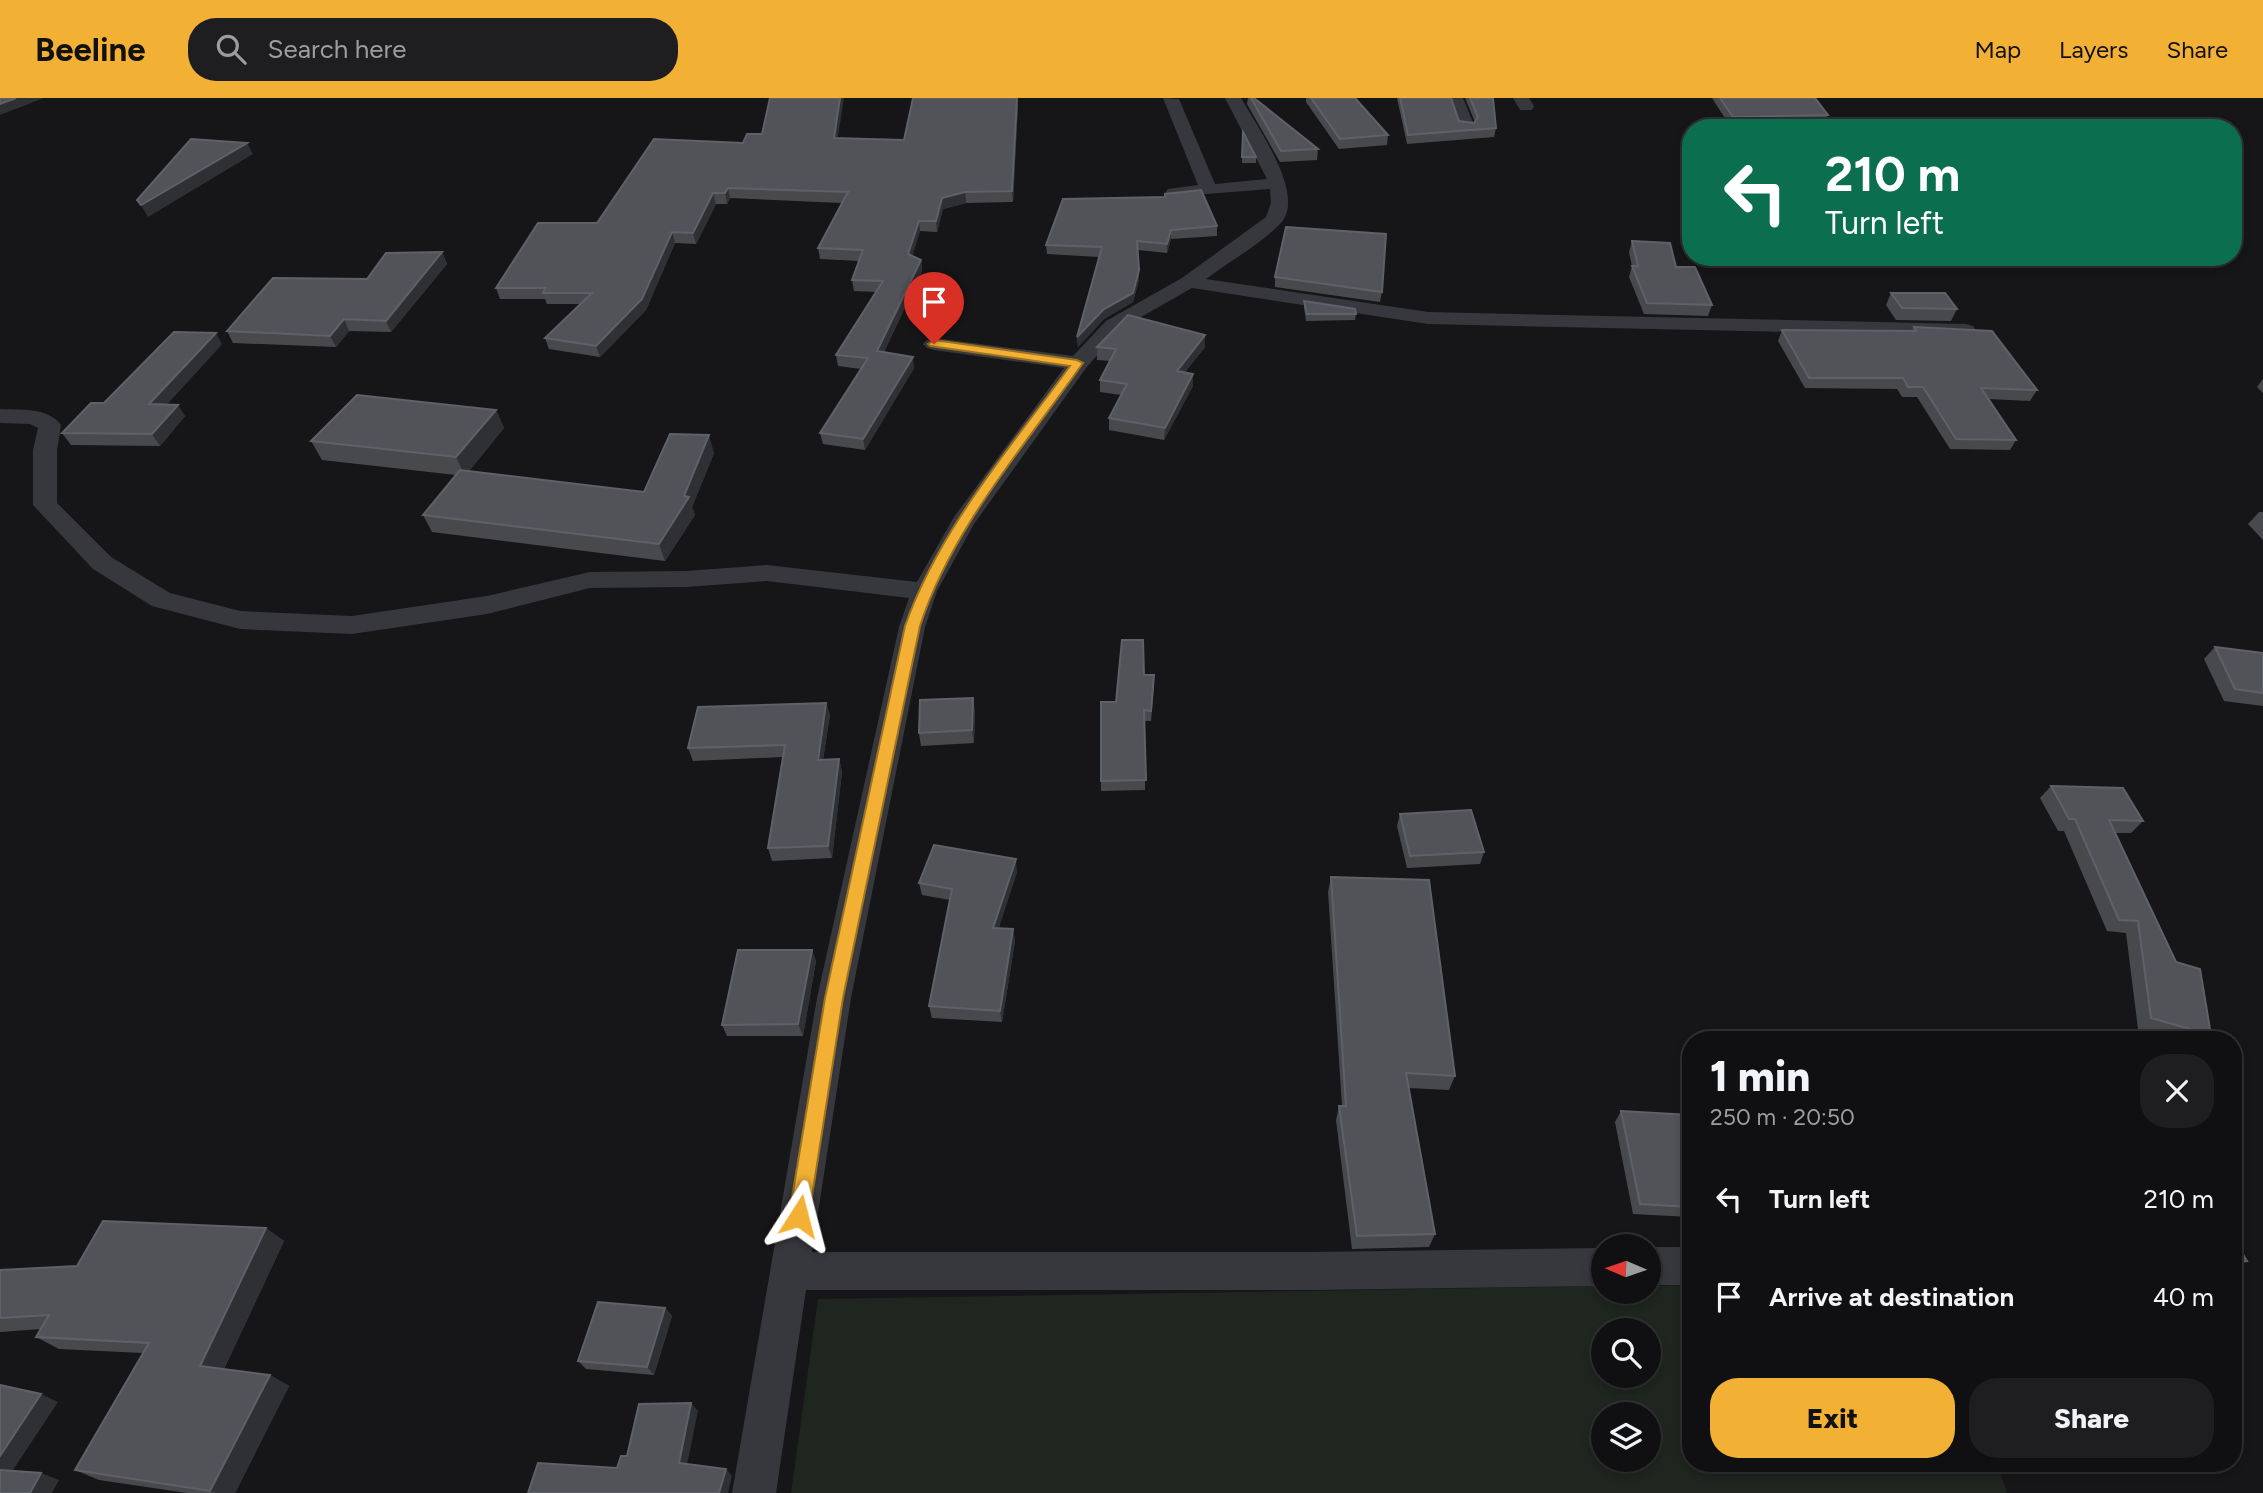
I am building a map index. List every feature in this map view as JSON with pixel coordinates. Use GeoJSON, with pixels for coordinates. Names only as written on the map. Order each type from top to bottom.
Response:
{"type":"FeatureCollection","features":[{"type":"Feature","properties":{"kind":"street"},"geometry":{"type":"LineString","coordinates":[[754,1493],[834,998],[912,626],[924,591],[963,522],[1077,363],[1113,325],[1189,282],[1274,220],[1280,203],[1279,183],[1233,98]]}},
{"type":"Feature","properties":{"kind":"street"},"geometry":{"type":"LineString","coordinates":[[1455,98],[1466,125]]}},
{"type":"Feature","properties":{"kind":"street"},"geometry":{"type":"LineString","coordinates":[[1171,99],[1209,190]]}},
{"type":"Feature","properties":{"kind":"street"},"geometry":{"type":"LineString","coordinates":[[1174,193],[1279,183]]}},
{"type":"Feature","properties":{"kind":"street"},"geometry":{"type":"LineString","coordinates":[[1189,282],[1428,318],[1966,330]]}},
{"type":"Feature","properties":{"kind":"street"},"geometry":{"type":"LineString","coordinates":[[934,344],[1077,363]]}},
{"type":"Feature","properties":{"kind":"street"},"geometry":{"type":"LineString","coordinates":[[0,415],[34,418],[50,425],[45,450],[45,505],[102,564],[161,600],[240,620],[352,625],[487,605],[590,580],[686,579],[767,573],[924,591]]}},
{"type":"Feature","properties":{"kind":"street"},"geometry":{"type":"LineString","coordinates":[[1661,1266],[1682,1266]]}},
{"type":"Feature","properties":{"kind":"street"},"geometry":{"type":"LineString","coordinates":[[790,1271],[1311,1271],[1591,1267]]}},
{"type":"Feature","properties":{"kind":"shaded area"},"geometry":{"type":"Polygon","coordinates":[[[1682,1285],[1682,1472],[2000,1472],[2007,1493],[791,1493],[818,1299],[1591,1286],[1591,1304],[1661,1304],[1661,1286],[1682,1285]]]}},
{"type":"Feature","properties":{"kind":"building"},"geometry":{"type":"Polygon","coordinates":[[[0,98],[16,98],[0,104],[0,98]]]}},
{"type":"Feature","properties":{"kind":"building"},"geometry":{"type":"Polygon","coordinates":[[[770,98],[840,98],[834,138],[904,140],[913,98],[1017,98],[1012,191],[965,192],[942,198],[936,221],[919,221],[908,254],[921,260],[877,351],[913,357],[863,439],[820,433],[868,358],[836,355],[883,281],[852,280],[863,250],[818,248],[848,192],[728,188],[725,193],[713,193],[693,233],[672,232],[642,299],[596,346],[545,338],[592,293],[543,293],[545,288],[496,288],[538,223],[597,223],[654,139],[743,143],[747,134],[762,134],[770,98]]]}},
{"type":"Feature","properties":{"kind":"building"},"geometry":{"type":"Polygon","coordinates":[[[1251,98],[1254,98],[1318,149],[1281,151],[1251,98]]]}},
{"type":"Feature","properties":{"kind":"building"},"geometry":{"type":"Polygon","coordinates":[[[1311,98],[1355,98],[1388,135],[1340,139],[1311,98]]]}},
{"type":"Feature","properties":{"kind":"building"},"geometry":{"type":"Polygon","coordinates":[[[1400,98],[1451,98],[1459,121],[1474,123],[1478,117],[1470,98],[1493,98],[1496,128],[1408,135],[1400,98]]]}},
{"type":"Feature","properties":{"kind":"building"},"geometry":{"type":"Polygon","coordinates":[[[1720,98],[1815,98],[1828,115],[1733,117],[1720,98]]]}},
{"type":"Feature","properties":{"kind":"building"},"geometry":{"type":"Polygon","coordinates":[[[1243,132],[1256,157],[1242,157],[1243,132]]]}},
{"type":"Feature","properties":{"kind":"building"},"geometry":{"type":"Polygon","coordinates":[[[191,139],[247,143],[141,205],[137,200],[191,139]]]}},
{"type":"Feature","properties":{"kind":"building"},"geometry":{"type":"Polygon","coordinates":[[[1201,190],[1217,226],[1171,230],[1167,244],[1137,241],[1139,270],[1133,293],[1104,309],[1077,337],[1102,247],[1046,245],[1063,199],[1165,197],[1165,194],[1201,190]]]}},
{"type":"Feature","properties":{"kind":"building"},"geometry":{"type":"Polygon","coordinates":[[[1286,227],[1386,234],[1382,292],[1275,277],[1286,227]]]}},
{"type":"Feature","properties":{"kind":"building"},"geometry":{"type":"Polygon","coordinates":[[[1632,241],[1670,243],[1676,267],[1695,267],[1712,305],[1647,303],[1632,266],[1638,266],[1632,241]]]}},
{"type":"Feature","properties":{"kind":"building"},"geometry":{"type":"Polygon","coordinates":[[[442,252],[386,321],[344,319],[330,336],[227,331],[273,278],[367,279],[386,253],[442,252]]]}},
{"type":"Feature","properties":{"kind":"building"},"geometry":{"type":"Polygon","coordinates":[[[1891,293],[1945,293],[1957,309],[1902,308],[1891,293]]]}},
{"type":"Feature","properties":{"kind":"building"},"geometry":{"type":"Polygon","coordinates":[[[1304,301],[1355,309],[1356,314],[1307,314],[1304,301]]]}},
{"type":"Feature","properties":{"kind":"building"},"geometry":{"type":"Polygon","coordinates":[[[1128,315],[1205,335],[1177,371],[1193,374],[1165,428],[1109,418],[1127,384],[1100,380],[1116,349],[1097,347],[1128,315]]]}},
{"type":"Feature","properties":{"kind":"building"},"geometry":{"type":"Polygon","coordinates":[[[1914,327],[1992,331],[2037,390],[1981,388],[2016,440],[1956,439],[1923,387],[1908,387],[1903,378],[1809,378],[1782,330],[1916,331],[1914,327]]]}},
{"type":"Feature","properties":{"kind":"building"},"geometry":{"type":"Polygon","coordinates":[[[174,332],[216,333],[149,404],[178,405],[152,434],[62,433],[91,403],[104,403],[174,332]]]}},
{"type":"Feature","properties":{"kind":"building"},"geometry":{"type":"Polygon","coordinates":[[[357,395],[496,410],[456,457],[311,441],[357,395]]]}},
{"type":"Feature","properties":{"kind":"building"},"geometry":{"type":"Polygon","coordinates":[[[670,434],[709,435],[684,496],[689,497],[659,544],[423,515],[460,470],[644,492],[670,434]]]}},
{"type":"Feature","properties":{"kind":"building"},"geometry":{"type":"Polygon","coordinates":[[[1122,640],[1143,640],[1144,675],[1154,675],[1151,711],[1144,710],[1146,780],[1101,781],[1101,702],[1116,702],[1122,640]]]}},
{"type":"Feature","properties":{"kind":"building"},"geometry":{"type":"Polygon","coordinates":[[[2215,647],[2263,653],[2263,693],[2235,689],[2215,647]]]}},
{"type":"Feature","properties":{"kind":"building"},"geometry":{"type":"Polygon","coordinates":[[[973,698],[972,730],[919,733],[920,700],[973,698]]]}},
{"type":"Feature","properties":{"kind":"building"},"geometry":{"type":"Polygon","coordinates":[[[826,703],[818,760],[839,759],[828,846],[768,848],[785,745],[688,748],[698,707],[826,703]]]}},
{"type":"Feature","properties":{"kind":"building"},"geometry":{"type":"Polygon","coordinates":[[[2051,786],[2123,788],[2143,821],[2109,820],[2176,962],[2200,969],[2210,1031],[2197,1031],[2151,1018],[2138,921],[2119,920],[2075,819],[2069,819],[2051,786]]]}},
{"type":"Feature","properties":{"kind":"building"},"geometry":{"type":"Polygon","coordinates":[[[1471,810],[1484,852],[1410,856],[1400,814],[1471,810]]]}},
{"type":"Feature","properties":{"kind":"building"},"geometry":{"type":"Polygon","coordinates":[[[934,845],[1016,859],[993,928],[1013,929],[1000,1011],[929,1006],[952,889],[919,883],[934,845]]]}},
{"type":"Feature","properties":{"kind":"building"},"geometry":{"type":"Polygon","coordinates":[[[1331,877],[1429,880],[1455,1076],[1406,1073],[1435,1234],[1357,1236],[1339,1106],[1346,1106],[1331,877]]]}},
{"type":"Feature","properties":{"kind":"building"},"geometry":{"type":"Polygon","coordinates":[[[738,950],[812,950],[798,1024],[722,1025],[738,950]]]}},
{"type":"Feature","properties":{"kind":"building"},"geometry":{"type":"Polygon","coordinates":[[[1621,1111],[1682,1115],[1682,1207],[1640,1204],[1621,1111]]]}},
{"type":"Feature","properties":{"kind":"building"},"geometry":{"type":"Polygon","coordinates":[[[103,1221],[266,1228],[200,1366],[270,1375],[210,1491],[75,1470],[149,1343],[36,1337],[49,1315],[0,1318],[0,1270],[77,1266],[103,1221]]]}},
{"type":"Feature","properties":{"kind":"building"},"geometry":{"type":"Polygon","coordinates":[[[598,1302],[665,1308],[647,1367],[578,1361],[598,1302]]]}},
{"type":"Feature","properties":{"kind":"building"},"geometry":{"type":"Polygon","coordinates":[[[0,1385],[41,1394],[0,1456],[0,1385]]]}},
{"type":"Feature","properties":{"kind":"building"},"geometry":{"type":"Polygon","coordinates":[[[691,1403],[679,1463],[726,1469],[719,1493],[528,1493],[538,1463],[617,1468],[621,1456],[627,1456],[639,1404],[691,1403]]]}},
{"type":"Feature","properties":{"kind":"building"},"geometry":{"type":"Polygon","coordinates":[[[0,1470],[41,1473],[30,1493],[0,1493],[0,1470]]]}},
{"type":"Feature","properties":{"kind":"route"},"geometry":{"type":"LineString","coordinates":[[799,1216],[834,998],[912,626],[924,591],[963,522],[1077,363],[934,344]]}}]}
